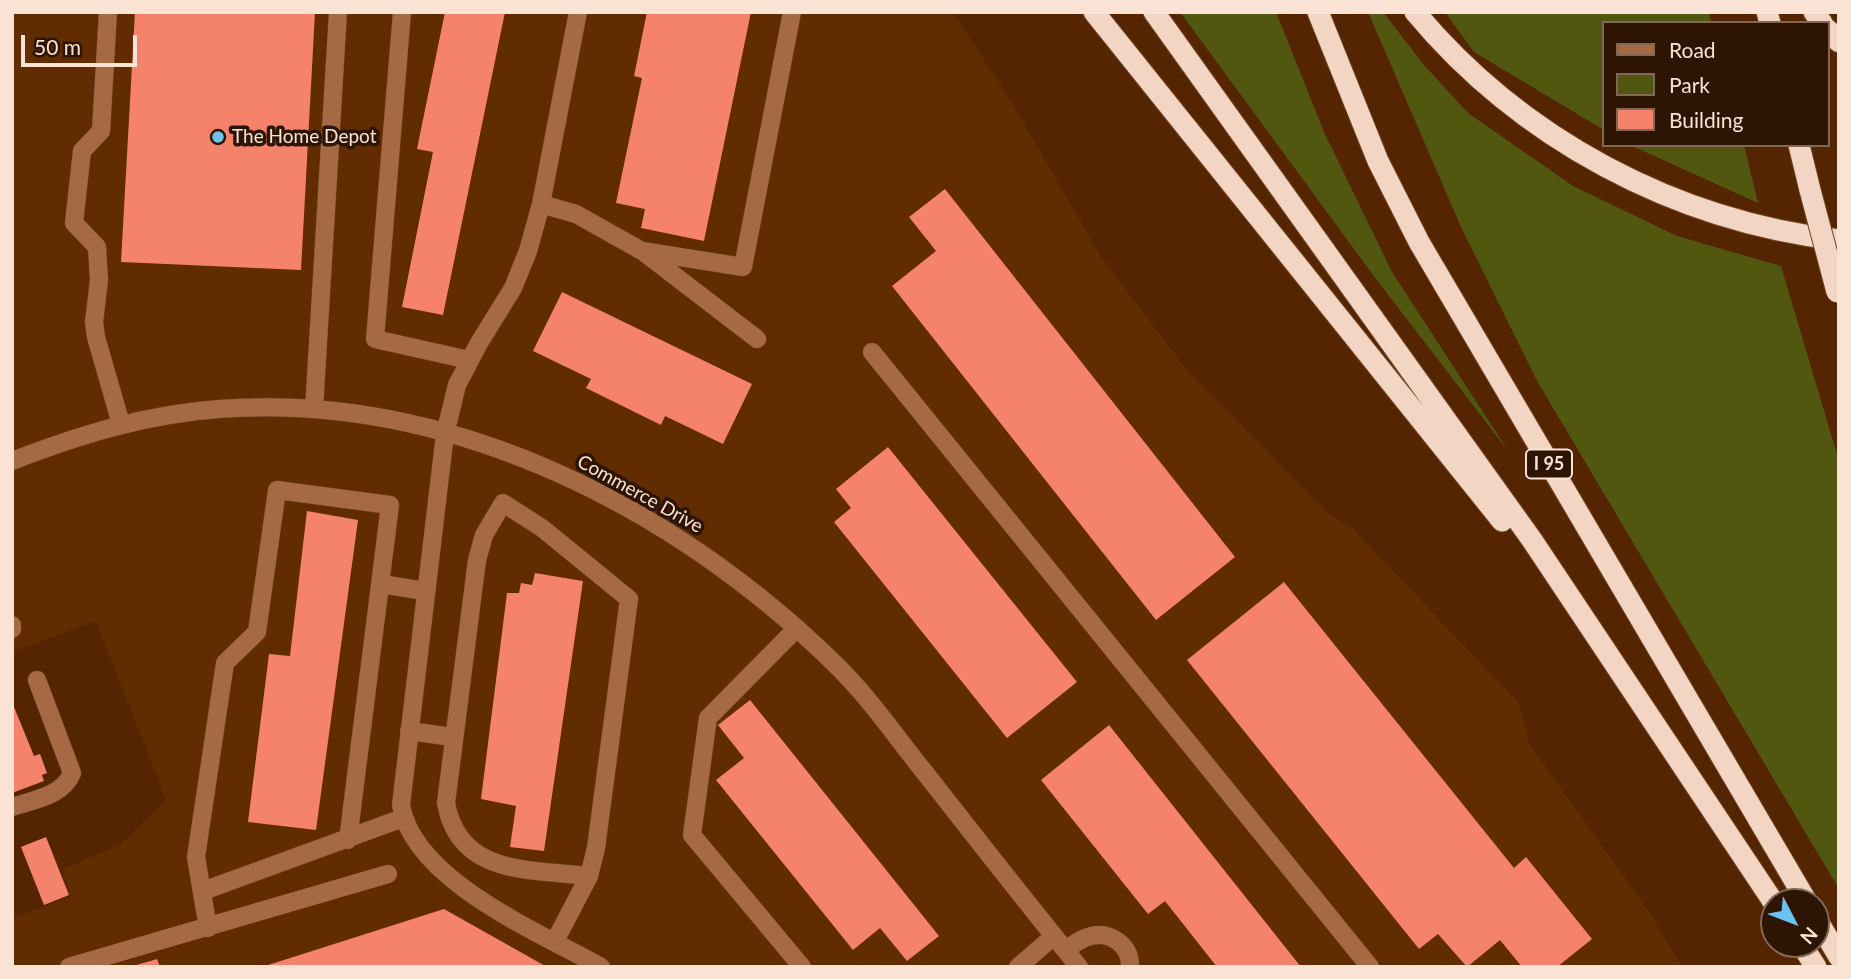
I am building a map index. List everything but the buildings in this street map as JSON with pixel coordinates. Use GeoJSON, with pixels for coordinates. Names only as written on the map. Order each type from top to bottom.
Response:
{"type":"FeatureCollection","features":[{"type":"Feature","properties":{"kind":"highway"},"geometry":{"type":"LineString","coordinates":[[1094,12],[1523,547],[1644,709]]}},
{"type":"Feature","properties":{"kind":"highway"},"geometry":{"type":"LineString","coordinates":[[1154,12],[1532,540],[1764,888]]}},
{"type":"Feature","properties":{"kind":"highway","name":"I 95"},"geometry":{"type":"LineString","coordinates":[[1318,12],[1364,130],[1419,242],[1799,888]]}},
{"type":"Feature","properties":{"kind":"highway"},"geometry":{"type":"LineString","coordinates":[[1415,12],[1456,58],[1520,113],[1584,156],[1698,208],[1747,224],[1839,240]]}},
{"type":"Feature","properties":{"kind":"highway"},"geometry":{"type":"LineString","coordinates":[[1799,147],[1838,296]]}},
{"type":"Feature","properties":{"kind":"highway"},"geometry":{"type":"LineString","coordinates":[[1830,942],[1839,957]]}},
{"type":"Feature","properties":{"kind":"street"},"geometry":{"type":"LineString","coordinates":[[108,12],[101,131],[82,150],[74,223],[97,247],[99,280],[94,322],[96,337],[121,424]]}},
{"type":"Feature","properties":{"kind":"street"},"geometry":{"type":"LineString","coordinates":[[314,409],[338,12]]}},
{"type":"Feature","properties":{"kind":"street"},"geometry":{"type":"LineString","coordinates":[[402,12],[375,338],[469,360]]}},
{"type":"Feature","properties":{"kind":"street"},"geometry":{"type":"LineString","coordinates":[[578,12],[541,204],[528,251],[513,288],[469,360],[457,385],[445,434],[401,790],[403,818],[411,833],[438,866],[482,899],[601,967]]}},
{"type":"Feature","properties":{"kind":"street"},"geometry":{"type":"LineString","coordinates":[[642,251],[743,267],[792,12]]}},
{"type":"Feature","properties":{"kind":"street"},"geometry":{"type":"LineString","coordinates":[[541,204],[576,214],[642,251],[757,340]]}},
{"type":"Feature","properties":{"kind":"street"},"geometry":{"type":"LineString","coordinates":[[872,352],[1370,967]]}},
{"type":"Feature","properties":{"kind":"street","name":"Commerce Drive"},"geometry":{"type":"LineString","coordinates":[[12,461],[121,424],[218,409],[314,409],[445,434],[502,451],[621,503],[719,564],[797,628],[838,666],[1079,967]]}},
{"type":"Feature","properties":{"kind":"street"},"geometry":{"type":"LineString","coordinates":[[208,928],[196,857],[225,663],[257,632],[277,490],[390,505],[348,840]]}},
{"type":"Feature","properties":{"kind":"street"},"geometry":{"type":"LineString","coordinates":[[555,941],[589,876],[596,848],[629,599],[542,528],[503,503],[484,535],[477,560],[452,737],[446,803],[449,822],[468,849],[502,865],[589,876]]}},
{"type":"Feature","properties":{"kind":"street"},"geometry":{"type":"LineString","coordinates":[[381,583],[425,591]]}},
{"type":"Feature","properties":{"kind":"street"},"geometry":{"type":"LineString","coordinates":[[797,628],[708,718],[692,835],[802,967]]}},
{"type":"Feature","properties":{"kind":"street"},"geometry":{"type":"LineString","coordinates":[[12,807],[56,791],[67,784],[72,773],[37,680]]}},
{"type":"Feature","properties":{"kind":"street"},"geometry":{"type":"LineString","coordinates":[[409,731],[452,737]]}},
{"type":"Feature","properties":{"kind":"street"},"geometry":{"type":"LineString","coordinates":[[203,891],[403,818]]}},
{"type":"Feature","properties":{"kind":"street"},"geometry":{"type":"LineString","coordinates":[[69,967],[388,874]]}},
{"type":"Feature","properties":{"kind":"street"},"geometry":{"type":"LineString","coordinates":[[1065,950],[1082,939],[1101,935],[1121,944],[1128,953],[1130,967]]}},
{"type":"Feature","properties":{"kind":"street"},"geometry":{"type":"LineString","coordinates":[[1018,967],[1054,936]]}},
{"type":"Feature","properties":{"kind":"shaded area"},"geometry":{"type":"Polygon","coordinates":[[[12,12],[953,12],[1009,98],[1101,257],[1187,370],[1327,512],[1352,528],[1519,703],[1530,745],[1650,913],[1682,967],[12,967],[12,918],[71,897],[62,869],[120,845],[166,800],[96,621],[12,652],[12,12]]]}},
{"type":"Feature","properties":{"kind":"green space"},"geometry":{"type":"Polygon","coordinates":[[[1180,12],[1276,12],[1324,132],[1392,272],[1509,452],[1376,279],[1180,12]]]}},
{"type":"Feature","properties":{"kind":"green space"},"geometry":{"type":"Polygon","coordinates":[[[1368,12],[1383,12],[1424,65],[1468,113],[1573,186],[1677,236],[1781,266],[1839,461],[1839,889],[1537,381],[1461,227],[1368,12]]]}},
{"type":"Feature","properties":{"kind":"green space"},"geometry":{"type":"Polygon","coordinates":[[[1445,12],[1709,12],[1711,21],[1602,21],[1602,129],[1474,52],[1445,12]]]}},
{"type":"Feature","properties":{"kind":"green space"},"geometry":{"type":"Polygon","coordinates":[[[1634,147],[1744,147],[1758,203],[1634,147]]]}},
{"type":"Feature","properties":{"kind":"place","name":"The Home Depot"},"geometry":{"type":"Point","coordinates":[218,137]}}]}
